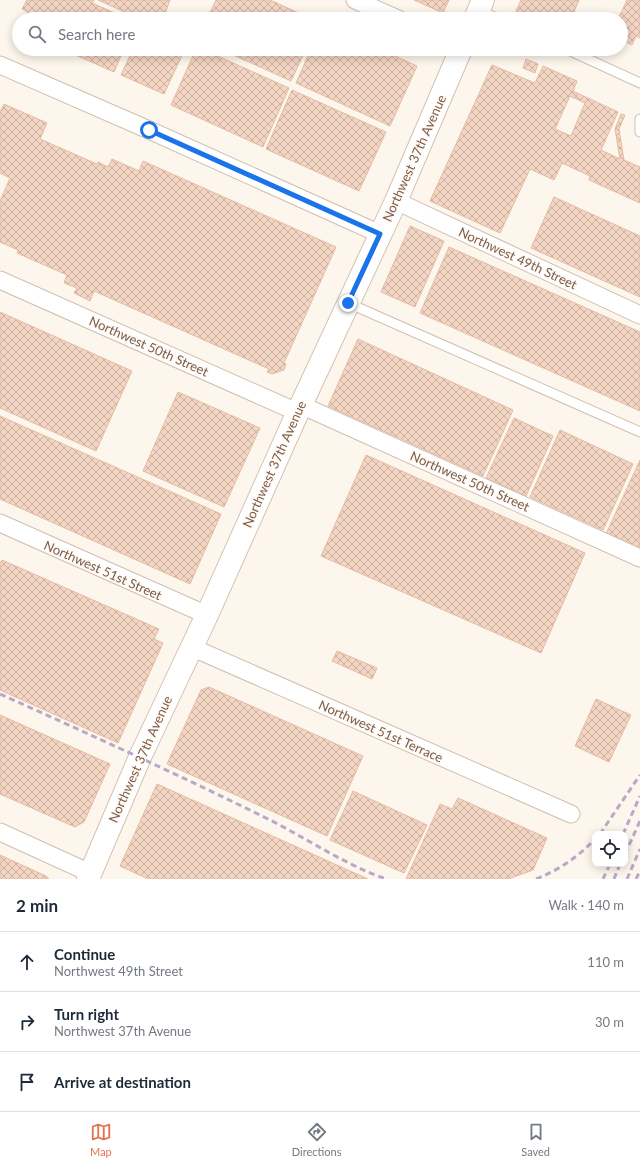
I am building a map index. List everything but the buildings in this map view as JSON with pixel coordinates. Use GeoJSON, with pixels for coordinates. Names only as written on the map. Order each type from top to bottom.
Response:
{"type":"FeatureCollection","features":[{"type":"Feature","properties":{"kind":"street"},"geometry":{"type":"LineString","coordinates":[[355,0],[382,12]]}},
{"type":"Feature","properties":{"kind":"street","name":"Northwest 37th Avenue"},"geometry":{"type":"LineString","coordinates":[[89,876],[140,757],[207,616],[299,408],[396,201],[458,56]]}},
{"type":"Feature","properties":{"kind":"street"},"geometry":{"type":"LineString","coordinates":[[0,65],[380,234]]}},
{"type":"Feature","properties":{"kind":"street","name":"Northwest 49th Street"},"geometry":{"type":"LineString","coordinates":[[396,201],[640,316]]}},
{"type":"Feature","properties":{"kind":"street","name":"Northwest 50th Street"},"geometry":{"type":"LineString","coordinates":[[0,280],[299,408],[640,558]]}},
{"type":"Feature","properties":{"kind":"street","name":"Northwest 51st Street"},"geometry":{"type":"LineString","coordinates":[[0,523],[207,616]]}},
{"type":"Feature","properties":{"kind":"street","name":"Northwest 51st Terrace"},"geometry":{"type":"LineString","coordinates":[[191,648],[571,814]]}},
{"type":"Feature","properties":{"kind":"street"},"geometry":{"type":"LineString","coordinates":[[0,832],[89,876]]}},
{"type":"Feature","properties":{"kind":"lane"},"geometry":{"type":"LineString","coordinates":[[581,56],[640,83]]}},
{"type":"Feature","properties":{"kind":"lane"},"geometry":{"type":"LineString","coordinates":[[640,119],[640,132]]}},
{"type":"Feature","properties":{"kind":"lane"},"geometry":{"type":"LineString","coordinates":[[348,303],[640,432]]}},
{"type":"Feature","properties":{"kind":"railway"},"geometry":{"type":"LineString","coordinates":[[0,694],[199,785],[279,825],[355,866],[386,879]]}},
{"type":"Feature","properties":{"kind":"railway"},"geometry":{"type":"LineString","coordinates":[[602,831],[640,775]]}},
{"type":"Feature","properties":{"kind":"railway"},"geometry":{"type":"LineString","coordinates":[[624,831],[640,796]]}},
{"type":"Feature","properties":{"kind":"railway"},"geometry":{"type":"LineString","coordinates":[[628,847],[640,821]]}},
{"type":"Feature","properties":{"kind":"railway"},"geometry":{"type":"LineString","coordinates":[[536,879],[568,862],[582,852],[592,842]]}},
{"type":"Feature","properties":{"kind":"railway"},"geometry":{"type":"LineString","coordinates":[[627,879],[640,849]]}},
{"type":"Feature","properties":{"kind":"railway"},"geometry":{"type":"LineString","coordinates":[[603,879],[609,867]]}},
{"type":"Feature","properties":{"kind":"railway"},"geometry":{"type":"LineString","coordinates":[[614,879],[619,867]]}},
{"type":"Feature","properties":{"kind":"railway"},"geometry":{"type":"LineString","coordinates":[[636,879],[640,871]]}},
{"type":"Feature","properties":{"kind":"route"},"geometry":{"type":"LineString","coordinates":[[149,130],[380,234],[348,303]]}}]}
